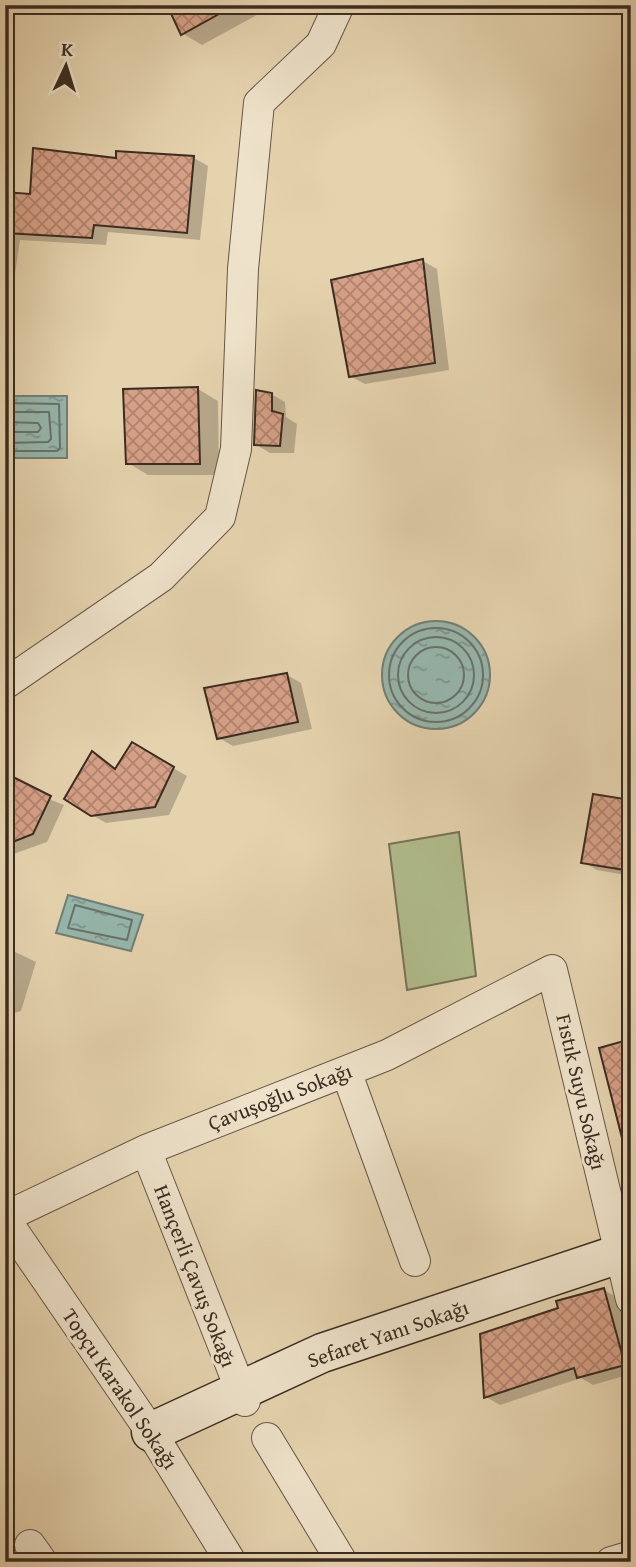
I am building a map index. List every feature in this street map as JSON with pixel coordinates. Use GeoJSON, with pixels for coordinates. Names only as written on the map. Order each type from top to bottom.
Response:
{"type":"FeatureCollection","features":[{"type":"Feature","properties":{"kind":"street"},"geometry":{"type":"LineString","coordinates":[[5,684],[160,577],[220,517],[236,449],[243,269],[259,103],[321,44],[339,5]]}},
{"type":"Feature","properties":{"kind":"street","name":"Çavuşoğlu Sokağı"},"geometry":{"type":"LineString","coordinates":[[5,1218],[146,1150],[387,1055],[552,970]]}},
{"type":"Feature","properties":{"kind":"street","name":"Fıstık Suyu Sokağı"},"geometry":{"type":"LineString","coordinates":[[552,970],[625,1253],[631,1299]]}},
{"type":"Feature","properties":{"kind":"street"},"geometry":{"type":"LineString","coordinates":[[346,1071],[415,1261]]}},
{"type":"Feature","properties":{"kind":"street","name":"Hançerli Çavuş Sokağı"},"geometry":{"type":"LineString","coordinates":[[146,1150],[243,1397]]}},
{"type":"Feature","properties":{"kind":"street","name":"Topçu Karakol Sokağı"},"geometry":{"type":"LineString","coordinates":[[5,1218],[150,1432],[231,1562]]}},
{"type":"Feature","properties":{"kind":"street","name":"Sefaret Yanı Sokağı"},"geometry":{"type":"LineString","coordinates":[[150,1432],[243,1397],[322,1353],[625,1253]]}},
{"type":"Feature","properties":{"kind":"street"},"geometry":{"type":"LineString","coordinates":[[267,1438],[342,1562]]}},
{"type":"Feature","properties":{"kind":"street"},"geometry":{"type":"LineString","coordinates":[[612,1561],[631,1556]]}},
{"type":"Feature","properties":{"kind":"green space"},"geometry":{"type":"Polygon","coordinates":[[[459,832],[476,976],[407,990],[389,844],[459,832]]]}},
{"type":"Feature","properties":{"kind":"water"},"geometry":{"type":"Polygon","coordinates":[[[5,396],[67,396],[67,458],[5,458],[5,396]]]}},
{"type":"Feature","properties":{"kind":"water"},"geometry":{"type":"Polygon","coordinates":[[[436,621],[457,625],[474,637],[486,654],[490,675],[486,696],[474,713],[457,725],[436,729],[415,725],[398,713],[386,696],[382,675],[386,654],[398,637],[415,625],[436,621]]]}},
{"type":"Feature","properties":{"kind":"water"},"geometry":{"type":"Polygon","coordinates":[[[68,895],[143,915],[131,951],[56,933],[68,895]]]}},
{"type":"Feature","properties":{"kind":"building"},"geometry":{"type":"Polygon","coordinates":[[[167,5],[235,5],[181,35],[167,5]]]}},
{"type":"Feature","properties":{"kind":"building"},"geometry":{"type":"Polygon","coordinates":[[[33,148],[116,158],[116,151],[194,156],[187,233],[94,225],[92,238],[5,233],[5,192],[30,194],[33,148]]]}},
{"type":"Feature","properties":{"kind":"building"},"geometry":{"type":"Polygon","coordinates":[[[423,259],[435,363],[349,377],[331,280],[423,259]]]}},
{"type":"Feature","properties":{"kind":"building"},"geometry":{"type":"Polygon","coordinates":[[[198,387],[200,464],[126,464],[123,389],[198,387]]]}},
{"type":"Feature","properties":{"kind":"building"},"geometry":{"type":"Polygon","coordinates":[[[256,390],[272,393],[272,411],[283,414],[280,446],[254,445],[256,390]]]}},
{"type":"Feature","properties":{"kind":"building"},"geometry":{"type":"Polygon","coordinates":[[[287,673],[298,722],[217,739],[204,688],[287,673]]]}},
{"type":"Feature","properties":{"kind":"building"},"geometry":{"type":"Polygon","coordinates":[[[132,742],[174,767],[155,807],[91,816],[64,799],[92,751],[115,769],[132,742]]]}},
{"type":"Feature","properties":{"kind":"building"},"geometry":{"type":"Polygon","coordinates":[[[5,773],[51,796],[33,834],[5,845],[5,773]]]}},
{"type":"Feature","properties":{"kind":"building"},"geometry":{"type":"Polygon","coordinates":[[[593,794],[631,800],[631,871],[581,863],[593,794]]]}},
{"type":"Feature","properties":{"kind":"building"},"geometry":{"type":"Polygon","coordinates":[[[631,1039],[631,1137],[622,1138],[599,1048],[631,1039]]]}},
{"type":"Feature","properties":{"kind":"building"},"geometry":{"type":"Polygon","coordinates":[[[604,1288],[625,1365],[577,1378],[574,1368],[484,1398],[480,1334],[558,1308],[556,1301],[604,1288]]]}}]}
